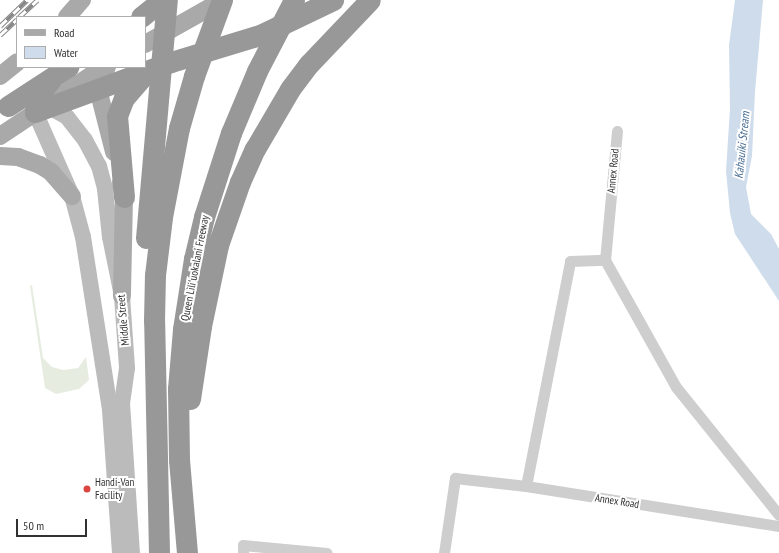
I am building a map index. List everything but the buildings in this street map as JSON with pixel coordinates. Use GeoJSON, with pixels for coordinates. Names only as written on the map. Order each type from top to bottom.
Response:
{"type":"FeatureCollection","features":[{"type":"Feature","properties":{"kind":"highway"},"geometry":{"type":"LineString","coordinates":[[142,16],[162,0]]}},
{"type":"Feature","properties":{"kind":"highway"},"geometry":{"type":"LineString","coordinates":[[159,553],[148,452],[142,301],[167,0]]}},
{"type":"Feature","properties":{"kind":"highway"},"geometry":{"type":"LineString","coordinates":[[159,553],[154,321],[161,224],[179,128],[206,38],[223,0]]}},
{"type":"Feature","properties":{"kind":"highway","name":"Queen Liliʻuokalani Freeway"},"geometry":{"type":"LineString","coordinates":[[187,553],[179,459],[178,389],[183,329],[194,259],[204,217],[230,133],[257,71],[294,0]]}},
{"type":"Feature","properties":{"kind":"highway"},"geometry":{"type":"LineString","coordinates":[[60,72],[42,88],[41,107],[146,73],[171,62],[260,34],[333,0]]}},
{"type":"Feature","properties":{"kind":"highway"},"geometry":{"type":"LineString","coordinates":[[184,518],[190,401],[196,359],[209,284],[228,214],[254,149],[282,101],[309,64],[370,0]]}},
{"type":"Feature","properties":{"kind":"highway"},"geometry":{"type":"LineString","coordinates":[[4,108],[60,72]]}},
{"type":"Feature","properties":{"kind":"highway"},"geometry":{"type":"LineString","coordinates":[[124,197],[117,116],[124,98],[146,73]]}},
{"type":"Feature","properties":{"kind":"main road"},"geometry":{"type":"LineString","coordinates":[[68,16],[82,0]]}},
{"type":"Feature","properties":{"kind":"main road"},"geometry":{"type":"LineString","coordinates":[[146,43],[223,0]]}},
{"type":"Feature","properties":{"kind":"main road"},"geometry":{"type":"LineString","coordinates":[[0,76],[16,63]]}},
{"type":"Feature","properties":{"kind":"main road"},"geometry":{"type":"LineString","coordinates":[[0,136],[41,107],[102,68]]}},
{"type":"Feature","properties":{"kind":"main road"},"geometry":{"type":"LineString","coordinates":[[106,68],[98,83],[98,89],[124,197],[122,296]]}},
{"type":"Feature","properties":{"kind":"main road"},"geometry":{"type":"LineString","coordinates":[[4,108],[41,107]]}},
{"type":"Feature","properties":{"kind":"main road"},"geometry":{"type":"LineString","coordinates":[[41,107],[72,196],[84,244],[110,410],[120,553]]}},
{"type":"Feature","properties":{"kind":"main road","name":"Middle Street"},"geometry":{"type":"LineString","coordinates":[[41,107],[73,123],[86,140],[99,166],[105,189],[110,237],[122,296],[127,368],[123,418],[132,553]]}},
{"type":"Feature","properties":{"kind":"main road"},"geometry":{"type":"LineString","coordinates":[[0,156],[18,156],[40,165],[51,172],[72,196]]}},
{"type":"Feature","properties":{"kind":"street","name":"Annex Road"},"geometry":{"type":"LineString","coordinates":[[605,260],[617,131]]}},
{"type":"Feature","properties":{"kind":"street"},"geometry":{"type":"LineString","coordinates":[[526,486],[570,261],[605,260],[676,387],[779,515]]}},
{"type":"Feature","properties":{"kind":"street","name":"Annex Road"},"geometry":{"type":"LineString","coordinates":[[444,553],[455,478],[526,486],[779,526]]}},
{"type":"Feature","properties":{"kind":"street"},"geometry":{"type":"LineString","coordinates":[[243,549],[327,553]]}},
{"type":"Feature","properties":{"kind":"shaded area"},"geometry":{"type":"Polygon","coordinates":[[[32,285],[43,358],[52,367],[63,370],[78,368],[86,357],[89,380],[79,389],[56,394],[45,388],[30,286],[32,285]]]}},
{"type":"Feature","properties":{"kind":"water","name":"Kahauiki Stream"},"geometry":{"type":"Polygon","coordinates":[[[735,0],[763,0],[755,92],[752,156],[746,187],[751,214],[771,234],[779,249],[779,301],[735,234],[730,213],[726,171],[730,109],[729,45],[735,0]]]}},
{"type":"Feature","properties":{"kind":"railway"},"geometry":{"type":"LineString","coordinates":[[0,26],[27,0]]}},
{"type":"Feature","properties":{"kind":"railway"},"geometry":{"type":"LineString","coordinates":[[20,16],[37,0]]}},
{"type":"Feature","properties":{"kind":"railway"},"geometry":{"type":"LineString","coordinates":[[0,35],[16,20]]}},
{"type":"Feature","properties":{"kind":"place","name":"Handi-Van Facility"},"geometry":{"type":"Point","coordinates":[87,489]}}]}
